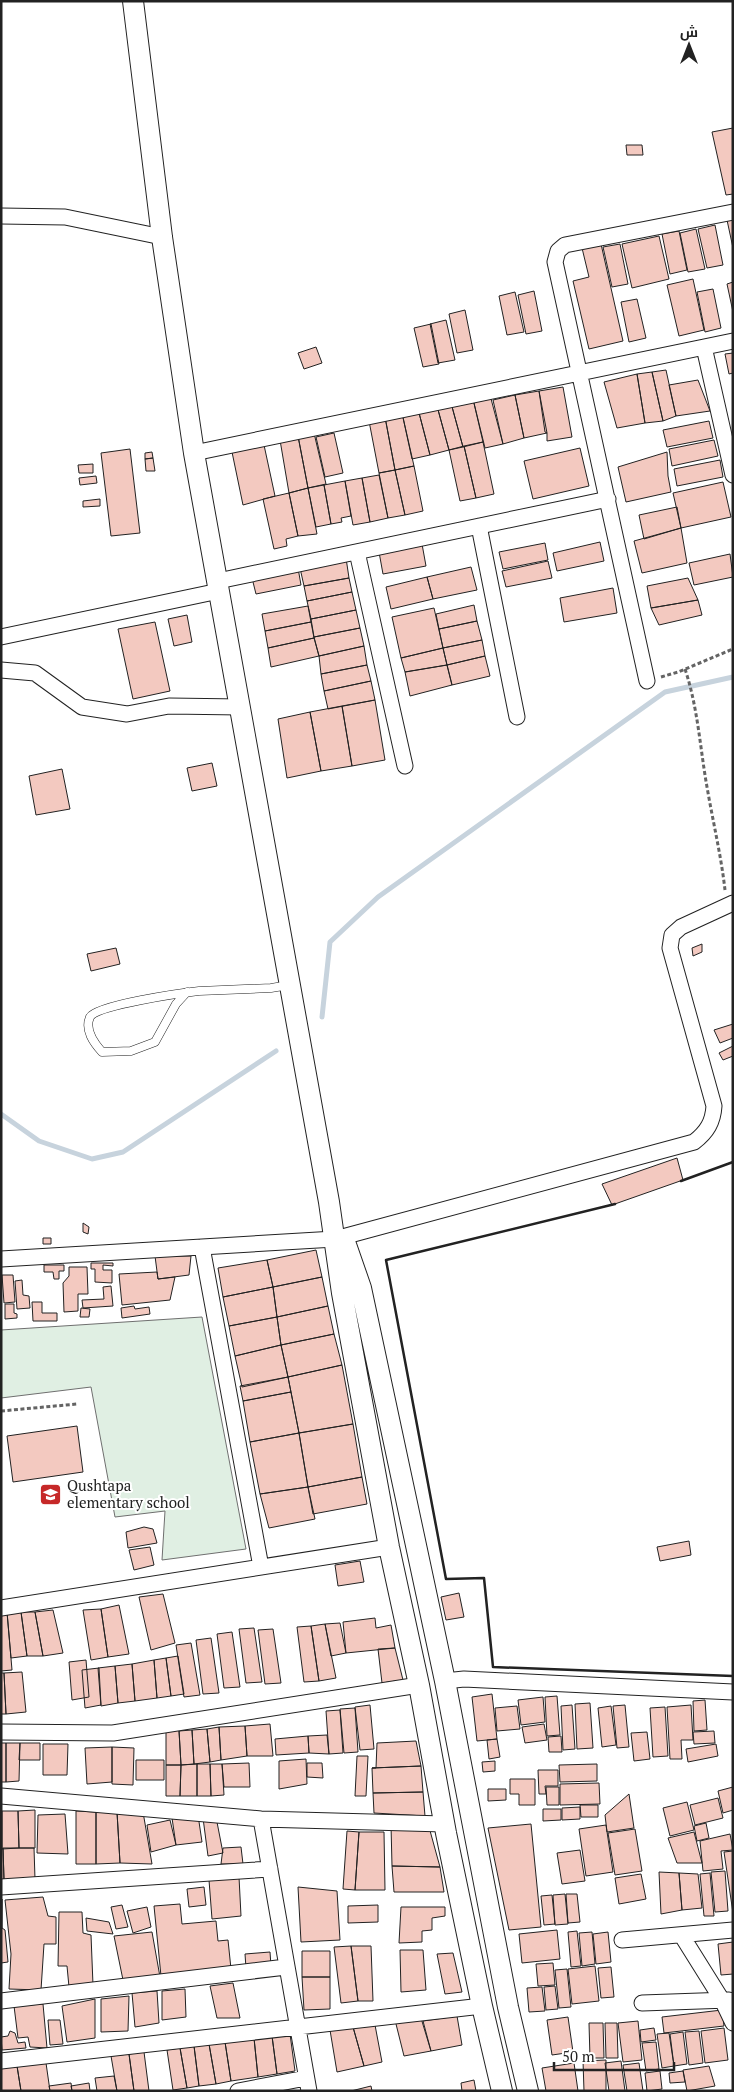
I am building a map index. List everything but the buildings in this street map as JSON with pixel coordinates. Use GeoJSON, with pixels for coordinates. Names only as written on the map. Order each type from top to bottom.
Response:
{"type":"FeatureCollection","features":[{"type":"Feature","properties":{"kind":"street"},"geometry":{"type":"LineString","coordinates":[[133,1],[162,237],[194,453],[329,1202],[339,1238],[361,1288],[445,1681],[508,2007],[528,2091]]}},
{"type":"Feature","properties":{"kind":"street"},"geometry":{"type":"LineString","coordinates":[[648,681],[555,262],[558,251],[565,245],[733,212]]}},
{"type":"Feature","properties":{"kind":"street"},"geometry":{"type":"LineString","coordinates":[[1,216],[65,216],[162,237]]}},
{"type":"Feature","properties":{"kind":"street"},"geometry":{"type":"LineString","coordinates":[[194,453],[733,341]]}},
{"type":"Feature","properties":{"kind":"street"},"geometry":{"type":"LineString","coordinates":[[704,347],[733,475]]}},
{"type":"Feature","properties":{"kind":"street"},"geometry":{"type":"LineString","coordinates":[[1,637],[356,552],[608,499]]}},
{"type":"Feature","properties":{"kind":"street"},"geometry":{"type":"LineString","coordinates":[[479,526],[517,717]]}},
{"type":"Feature","properties":{"kind":"street"},"geometry":{"type":"LineString","coordinates":[[356,552],[405,766]]}},
{"type":"Feature","properties":{"kind":"street"},"geometry":{"type":"LineString","coordinates":[[1,670],[35,673],[82,706],[127,714],[168,706],[241,706]]}},
{"type":"Feature","properties":{"kind":"street"},"geometry":{"type":"LineString","coordinates":[[1,1259],[339,1238],[694,1142],[703,1136],[713,1117],[714,1106],[670,948],[672,935],[681,927],[731,909]]}},
{"type":"Feature","properties":{"kind":"street"},"geometry":{"type":"LineString","coordinates":[[339,1238],[342,1293],[389,1547],[419,1685],[444,1824],[482,2006],[502,2091]]}},
{"type":"Feature","properties":{"kind":"street"},"geometry":{"type":"LineString","coordinates":[[202,1247],[262,1567]]}},
{"type":"Feature","properties":{"kind":"street"},"geometry":{"type":"LineString","coordinates":[[1,1608],[389,1547]]}},
{"type":"Feature","properties":{"kind":"street"},"geometry":{"type":"LineString","coordinates":[[445,1681],[464,1680],[733,1692]]}},
{"type":"Feature","properties":{"kind":"street"},"geometry":{"type":"LineString","coordinates":[[1,1732],[112,1733],[419,1685]]}},
{"type":"Feature","properties":{"kind":"street"},"geometry":{"type":"LineString","coordinates":[[1,1796],[261,1819],[444,1824]]}},
{"type":"Feature","properties":{"kind":"street"},"geometry":{"type":"LineString","coordinates":[[238,2091],[308,2085],[296,2027],[261,1819]]}},
{"type":"Feature","properties":{"kind":"street"},"geometry":{"type":"LineString","coordinates":[[1,1886],[270,1869]]}},
{"type":"Feature","properties":{"kind":"street"},"geometry":{"type":"LineString","coordinates":[[622,1940],[733,1930]]}},
{"type":"Feature","properties":{"kind":"street"},"geometry":{"type":"LineString","coordinates":[[682,1936],[727,2000],[733,2022]]}},
{"type":"Feature","properties":{"kind":"street"},"geometry":{"type":"LineString","coordinates":[[1,2001],[286,1967]]}},
{"type":"Feature","properties":{"kind":"street"},"geometry":{"type":"LineString","coordinates":[[642,2002],[727,2000]]}},
{"type":"Feature","properties":{"kind":"street"},"geometry":{"type":"LineString","coordinates":[[1,2061],[482,2006]]}},
{"type":"Feature","properties":{"kind":"lane"},"geometry":{"type":"LineString","coordinates":[[187,992],[176,1004],[155,1042],[131,1051],[102,1052],[93,1042],[89,1030],[90,1018],[96,1011],[187,992],[236,988],[271,988],[290,985]]}},
{"type":"Feature","properties":{"kind":"path"},"geometry":{"type":"LineString","coordinates":[[648,681],[685,669],[733,649]]}},
{"type":"Feature","properties":{"kind":"path"},"geometry":{"type":"LineString","coordinates":[[685,669],[696,709],[706,786],[731,909]]}},
{"type":"Feature","properties":{"kind":"path"},"geometry":{"type":"LineString","coordinates":[[1,1411],[77,1404]]}},
{"type":"Feature","properties":{"kind":"green space"},"geometry":{"type":"Polygon","coordinates":[[[202,1317],[246,1549],[162,1560],[165,1511],[115,1517],[91,1387],[1,1398],[1,1330],[202,1317]]]}},
{"type":"Feature","properties":{"kind":"waterway"},"geometry":{"type":"LineString","coordinates":[[322,1017],[330,942],[378,897],[665,692],[733,677]]}},
{"type":"Feature","properties":{"kind":"waterway"},"geometry":{"type":"LineString","coordinates":[[1,1114],[39,1141],[92,1159],[123,1152],[276,1051]]}},
{"type":"Feature","properties":{"kind":"wall"},"geometry":{"type":"LineString","coordinates":[[681,1181],[733,1162]]}},
{"type":"Feature","properties":{"kind":"wall"},"geometry":{"type":"LineString","coordinates":[[615,1204],[386,1260],[446,1579],[484,1578],[493,1667],[733,1676]]}},
{"type":"Feature","properties":{"kind":"place","name":"Qushtapa elementary school"},"geometry":{"type":"Point","coordinates":[51,1494]}}]}
